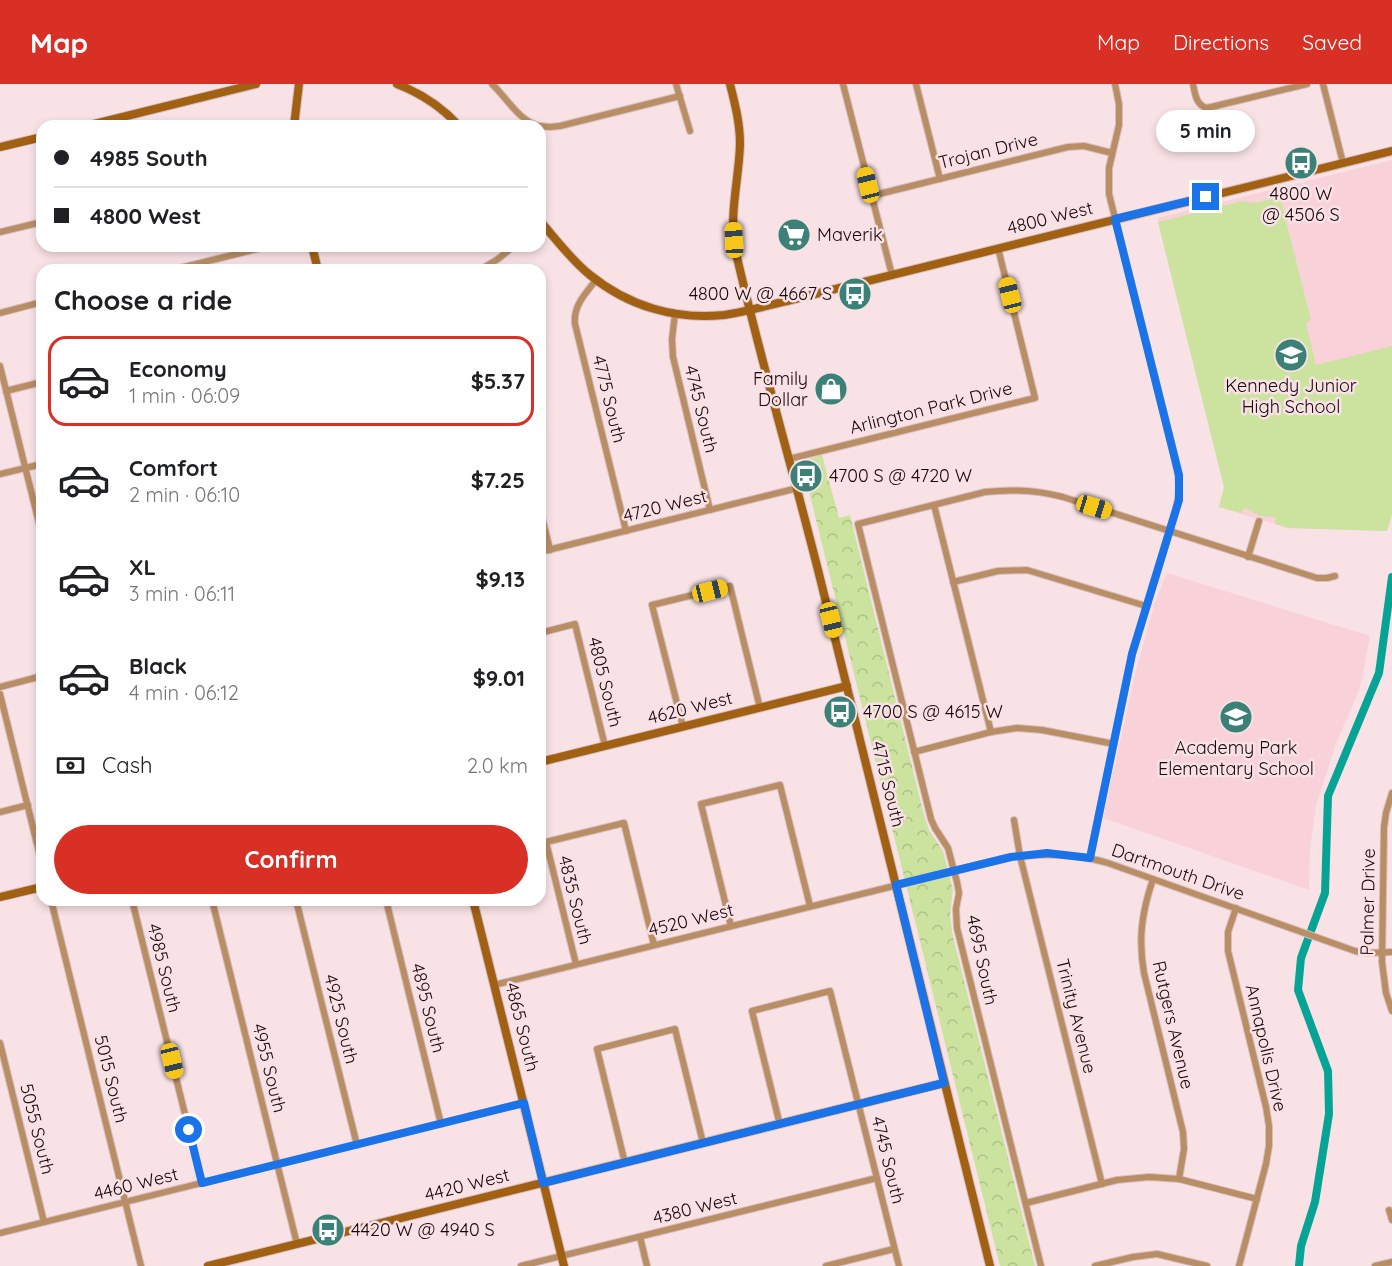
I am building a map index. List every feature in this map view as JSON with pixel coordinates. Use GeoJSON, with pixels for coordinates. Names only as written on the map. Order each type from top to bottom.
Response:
{"type":"FeatureCollection","features":[{"type":"Feature","properties":{"kind":"street"},"geometry":{"type":"LineString","coordinates":[[110,120],[256,84]]}},
{"type":"Feature","properties":{"kind":"street"},"geometry":{"type":"LineString","coordinates":[[295,120],[299,84]]}},
{"type":"Feature","properties":{"kind":"street"},"geometry":{"type":"LineString","coordinates":[[397,84],[438,106],[453,120]]}},
{"type":"Feature","properties":{"kind":"street"},"geometry":{"type":"LineString","coordinates":[[492,84],[527,120]]}},
{"type":"Feature","properties":{"kind":"street"},"geometry":{"type":"LineString","coordinates":[[676,84],[690,131]]}},
{"type":"Feature","properties":{"kind":"street","name":"4715 South"},"geometry":{"type":"LineString","coordinates":[[730,84],[739,125],[740,145],[732,214],[734,240],[750,310],[798,488],[990,1266]]}},
{"type":"Feature","properties":{"kind":"street"},"geometry":{"type":"LineString","coordinates":[[843,84],[892,275]]}},
{"type":"Feature","properties":{"kind":"street"},"geometry":{"type":"LineString","coordinates":[[916,84],[940,179]]}},
{"type":"Feature","properties":{"kind":"street"},"geometry":{"type":"LineString","coordinates":[[1090,858],[1132,654],[1179,500],[1179,475],[1109,194],[1108,181],[1112,153],[1119,125],[1119,104],[1115,84]]}},
{"type":"Feature","properties":{"kind":"street"},"geometry":{"type":"LineString","coordinates":[[1193,84],[1197,100],[1202,107],[1212,107],[1307,84]]}},
{"type":"Feature","properties":{"kind":"street"},"geometry":{"type":"LineString","coordinates":[[1323,84],[1343,163]]}},
{"type":"Feature","properties":{"kind":"street"},"geometry":{"type":"LineString","coordinates":[[546,127],[560,126],[680,96]]}},
{"type":"Feature","properties":{"kind":"street"},"geometry":{"type":"LineString","coordinates":[[0,147],[36,138]]}},
{"type":"Feature","properties":{"kind":"street","name":"Trojan Drive"},"geometry":{"type":"LineString","coordinates":[[871,196],[1072,146],[1112,153]]}},
{"type":"Feature","properties":{"kind":"street","name":"4800 West"},"geometry":{"type":"LineString","coordinates":[[546,229],[576,263],[596,280],[629,300],[652,309],[675,314],[709,316],[750,310],[1392,151]]}},
{"type":"Feature","properties":{"kind":"street"},"geometry":{"type":"LineString","coordinates":[[0,232],[36,223]]}},
{"type":"Feature","properties":{"kind":"street","name":"Arlington Park Drive"},"geometry":{"type":"LineString","coordinates":[[789,459],[1035,398],[998,248]]}},
{"type":"Feature","properties":{"kind":"street"},"geometry":{"type":"LineString","coordinates":[[196,264],[245,252]]}},
{"type":"Feature","properties":{"kind":"street"},"geometry":{"type":"LineString","coordinates":[[490,264],[507,252]]}},
{"type":"Feature","properties":{"kind":"street","name":"4775 South"},"geometry":{"type":"LineString","coordinates":[[596,280],[577,306],[575,324],[626,531]]}},
{"type":"Feature","properties":{"kind":"street"},"geometry":{"type":"LineString","coordinates":[[0,313],[36,304]]}},
{"type":"Feature","properties":{"kind":"street","name":"4745 South"},"geometry":{"type":"LineString","coordinates":[[675,314],[672,339],[673,357],[710,510]]}},
{"type":"Feature","properties":{"kind":"street"},"geometry":{"type":"LineString","coordinates":[[0,366],[36,511]]}},
{"type":"Feature","properties":{"kind":"street"},"geometry":{"type":"LineString","coordinates":[[6,391],[36,384]]}},
{"type":"Feature","properties":{"kind":"street"},"geometry":{"type":"LineString","coordinates":[[0,474],[36,465]]}},
{"type":"Feature","properties":{"kind":"street","name":"4720 West"},"geometry":{"type":"LineString","coordinates":[[546,551],[798,488]]}},
{"type":"Feature","properties":{"kind":"street"},"geometry":{"type":"LineString","coordinates":[[991,732],[934,505],[985,492],[1028,490],[1063,497],[1317,578],[1335,576]]}},
{"type":"Feature","properties":{"kind":"street","name":"4695 South"},"geometry":{"type":"LineString","coordinates":[[934,505],[858,524],[931,819],[950,852],[959,893],[957,928],[1041,1266]]}},
{"type":"Feature","properties":{"kind":"street"},"geometry":{"type":"LineString","coordinates":[[1248,556],[1259,521]]}},
{"type":"Feature","properties":{"kind":"street"},"geometry":{"type":"LineString","coordinates":[[546,534],[550,550]]}},
{"type":"Feature","properties":{"kind":"street"},"geometry":{"type":"LineString","coordinates":[[953,582],[1004,570],[1027,570],[1146,606]]}},
{"type":"Feature","properties":{"kind":"street"},"geometry":{"type":"LineString","coordinates":[[683,727],[652,605],[730,586],[760,708]]}},
{"type":"Feature","properties":{"kind":"street","name":"4805 South"},"geometry":{"type":"LineString","coordinates":[[546,631],[575,624],[605,746]]}},
{"type":"Feature","properties":{"kind":"street"},"geometry":{"type":"LineString","coordinates":[[0,687],[36,678]]}},
{"type":"Feature","properties":{"kind":"street","name":"4620 West"},"geometry":{"type":"LineString","coordinates":[[546,761],[847,686]]}},
{"type":"Feature","properties":{"kind":"street"},"geometry":{"type":"LineString","coordinates":[[0,694],[36,839]]}},
{"type":"Feature","properties":{"kind":"street"},"geometry":{"type":"LineString","coordinates":[[915,752],[991,732],[1017,728],[1030,728],[1113,744]]}},
{"type":"Feature","properties":{"kind":"street"},"geometry":{"type":"LineString","coordinates":[[731,926],[701,804],[780,784],[810,906]]}},
{"type":"Feature","properties":{"kind":"street","name":"Palmer Drive"},"geometry":{"type":"LineString","coordinates":[[1392,793],[1386,813],[1384,844],[1382,953],[1386,993],[1392,1011]]}},
{"type":"Feature","properties":{"kind":"street"},"geometry":{"type":"LineString","coordinates":[[0,812],[28,806]]}},
{"type":"Feature","properties":{"kind":"street","name":"Trinity Avenue"},"geometry":{"type":"LineString","coordinates":[[1014,820],[1020,856],[1102,1184]]}},
{"type":"Feature","properties":{"kind":"street","name":"4835 South"},"geometry":{"type":"LineString","coordinates":[[576,964],[546,842],[624,823],[654,945]]}},
{"type":"Feature","properties":{"kind":"street"},"geometry":{"type":"LineString","coordinates":[[1384,844],[1392,844]]}},
{"type":"Feature","properties":{"kind":"street","name":"Dartmouth Drive"},"geometry":{"type":"LineString","coordinates":[[896,885],[1020,856],[1047,853],[1090,858],[1355,951],[1392,952]]}},
{"type":"Feature","properties":{"kind":"street","name":"Rutgers Avenue"},"geometry":{"type":"LineString","coordinates":[[1153,879],[1142,922],[1141,953],[1183,1132],[1184,1149],[1179,1179]]}},
{"type":"Feature","properties":{"kind":"street","name":"4520 West"},"geometry":{"type":"LineString","coordinates":[[494,985],[896,885]]}},
{"type":"Feature","properties":{"kind":"street"},"geometry":{"type":"LineString","coordinates":[[0,897],[36,888]]}},
{"type":"Feature","properties":{"kind":"street","name":"5015 South"},"geometry":{"type":"LineString","coordinates":[[52,906],[141,1266]]}},
{"type":"Feature","properties":{"kind":"street","name":"4985 South"},"geometry":{"type":"LineString","coordinates":[[133,906],[202,1183]]}},
{"type":"Feature","properties":{"kind":"street","name":"4955 South"},"geometry":{"type":"LineString","coordinates":[[214,906],[297,1244]]}},
{"type":"Feature","properties":{"kind":"street","name":"4925 South"},"geometry":{"type":"LineString","coordinates":[[298,906],[357,1144]]}},
{"type":"Feature","properties":{"kind":"street","name":"4895 South"},"geometry":{"type":"LineString","coordinates":[[387,906],[441,1124]]}},
{"type":"Feature","properties":{"kind":"street","name":"4865 South"},"geometry":{"type":"LineString","coordinates":[[474,906],[564,1266]]}},
{"type":"Feature","properties":{"kind":"street","name":"Annapolis Drive"},"geometry":{"type":"LineString","coordinates":[[1236,908],[1228,932],[1228,951],[1269,1126],[1266,1164],[1239,1266]]}},
{"type":"Feature","properties":{"kind":"street","name":"4745 South"},"geometry":{"type":"LineString","coordinates":[[780,1125],[752,1011],[830,991],[899,1266]]}},
{"type":"Feature","properties":{"kind":"street"},"geometry":{"type":"LineString","coordinates":[[625,1163],[597,1049],[675,1029],[703,1143]]}},
{"type":"Feature","properties":{"kind":"street","name":"5055 South"},"geometry":{"type":"LineString","coordinates":[[0,1043],[44,1222]]}},
{"type":"Feature","properties":{"kind":"street","name":"4420 West"},"geometry":{"type":"LineString","coordinates":[[208,1266],[944,1083]]}},
{"type":"Feature","properties":{"kind":"street","name":"4460 West"},"geometry":{"type":"LineString","coordinates":[[0,1233],[524,1103]]}},
{"type":"Feature","properties":{"kind":"street"},"geometry":{"type":"LineString","coordinates":[[1026,1203],[1102,1184],[1157,1176],[1179,1179],[1257,1199]]}},
{"type":"Feature","properties":{"kind":"street","name":"4380 West"},"geometry":{"type":"LineString","coordinates":[[521,1266],[877,1178]]}},
{"type":"Feature","properties":{"kind":"street"},"geometry":{"type":"LineString","coordinates":[[1389,1210],[1392,1220]]}},
{"type":"Feature","properties":{"kind":"street"},"geometry":{"type":"LineString","coordinates":[[640,1237],[647,1266]]}},
{"type":"Feature","properties":{"kind":"street"},"geometry":{"type":"LineString","coordinates":[[826,1266],[894,1249]]}},
{"type":"Feature","properties":{"kind":"street"},"geometry":{"type":"LineString","coordinates":[[1095,1266],[1157,1254],[1207,1266]]}},
{"type":"Feature","properties":{"kind":"street"},"geometry":{"type":"LineString","coordinates":[[1375,1266],[1392,1262]]}},
{"type":"Feature","properties":{"kind":"shaded area","name":"Kennedy Junior High School"},"geometry":{"type":"Polygon","coordinates":[[[1392,160],[1392,514],[1387,531],[1288,528],[1219,507],[1224,487],[1157,218],[1392,160]]]}},
{"type":"Feature","properties":{"kind":"shaded area","name":"Academy Park Elementary School"},"geometry":{"type":"Polygon","coordinates":[[[1167,573],[1370,636],[1360,688],[1335,746],[1316,806],[1310,849],[1309,890],[1103,818],[1136,670],[1155,602],[1167,573]]]}},
{"type":"Feature","properties":{"kind":"green space","name":"Kennedy Junior High School"},"geometry":{"type":"Polygon","coordinates":[[[1280,197],[1311,320],[1306,323],[1316,365],[1392,346],[1392,514],[1387,531],[1288,528],[1275,524],[1276,517],[1260,516],[1245,508],[1241,513],[1219,507],[1224,487],[1158,222],[1242,201],[1254,203],[1280,197]]]}},
{"type":"Feature","properties":{"kind":"green space"},"geometry":{"type":"Polygon","coordinates":[[[822,455],[839,518],[850,515],[924,815],[929,830],[943,851],[953,890],[950,915],[952,932],[1035,1266],[1000,1266],[804,471],[807,461],[822,455]]]}},
{"type":"Feature","properties":{"kind":"waterway"},"geometry":{"type":"LineString","coordinates":[[1299,1266],[1301,1246],[1315,1202],[1329,1114],[1328,1071],[1298,990],[1301,958],[1325,893],[1328,796],[1379,673],[1392,577]]}},
{"type":"Feature","properties":{"kind":"place","name":"4800 W @ 4506 S"},"geometry":{"type":"Point","coordinates":[1301,163]}},
{"type":"Feature","properties":{"kind":"place","name":"Maverik"},"geometry":{"type":"Point","coordinates":[794,235]}},
{"type":"Feature","properties":{"kind":"place","name":"4800 W @ 4667 S"},"geometry":{"type":"Point","coordinates":[855,294]}},
{"type":"Feature","properties":{"kind":"place","name":"Kennedy Junior High School"},"geometry":{"type":"Point","coordinates":[1291,355]}},
{"type":"Feature","properties":{"kind":"place","name":"Family Dollar"},"geometry":{"type":"Point","coordinates":[831,389]}},
{"type":"Feature","properties":{"kind":"place","name":"4700 S @ 4720 W"},"geometry":{"type":"Point","coordinates":[806,476]}},
{"type":"Feature","properties":{"kind":"place","name":"4700 S @ 4615 W"},"geometry":{"type":"Point","coordinates":[840,712]}},
{"type":"Feature","properties":{"kind":"place","name":"Academy Park Elementary School"},"geometry":{"type":"Point","coordinates":[1236,717]}},
{"type":"Feature","properties":{"kind":"place","name":"4420 W @ 4940 S"},"geometry":{"type":"Point","coordinates":[328,1230]}},
{"type":"Feature","properties":{"kind":"route"},"geometry":{"type":"LineString","coordinates":[[189,1130],[202,1183],[524,1103],[543,1183],[944,1083],[896,885],[1011,857],[1047,853],[1090,858],[1132,654],[1179,500],[1180,487],[1179,475],[1115,219],[1206,197]]}}]}
